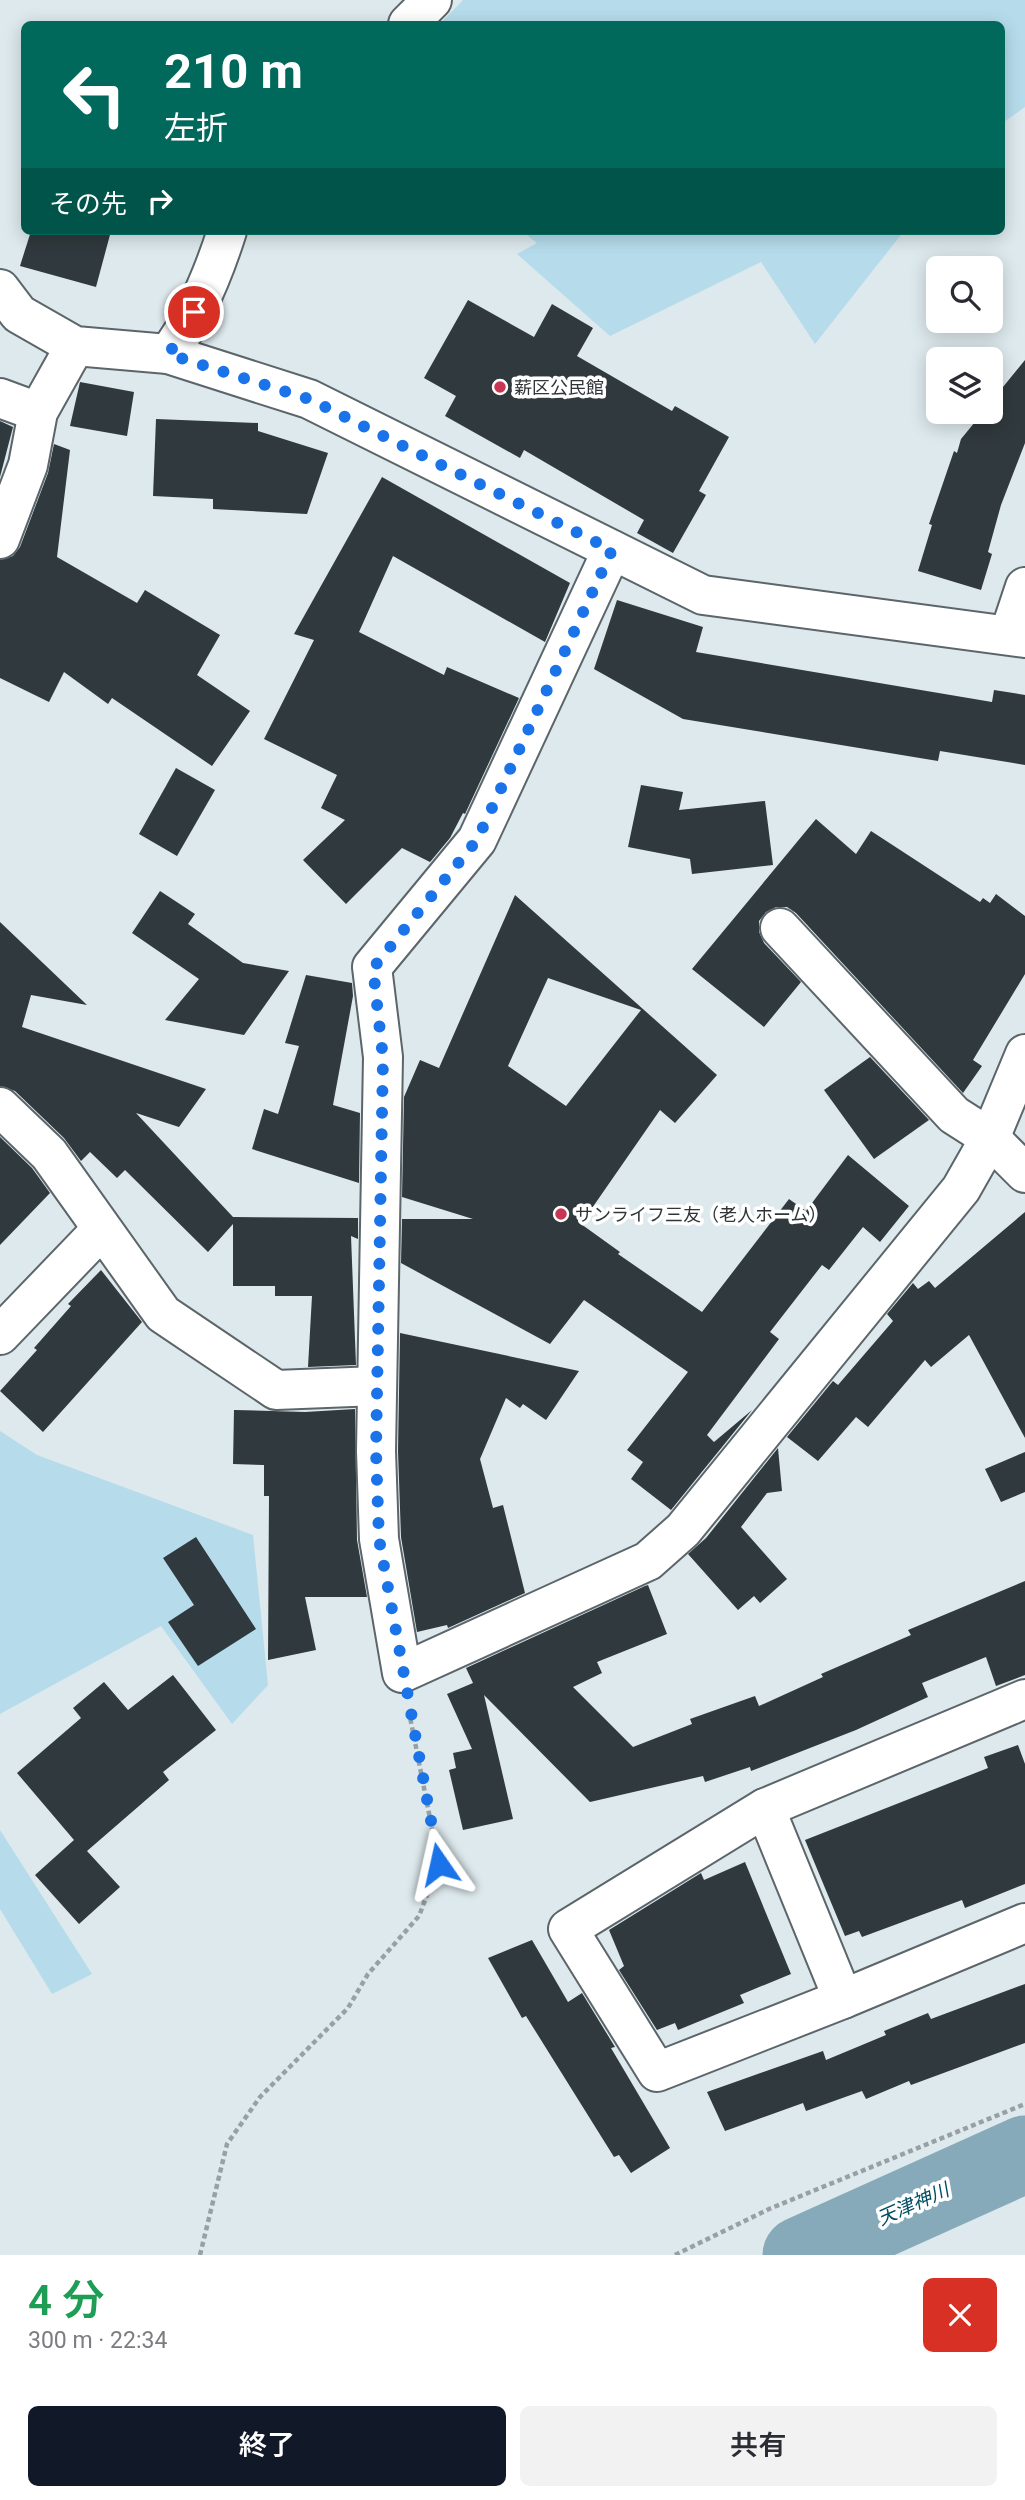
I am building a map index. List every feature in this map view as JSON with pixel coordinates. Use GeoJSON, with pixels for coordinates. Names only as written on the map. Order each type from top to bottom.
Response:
{"type":"FeatureCollection","features":[{"type":"Feature","properties":{"kind":"street"},"geometry":{"type":"LineString","coordinates":[[411,21],[432,0]]}},
{"type":"Feature","properties":{"kind":"street"},"geometry":{"type":"LineString","coordinates":[[168,354],[187,329],[226,235]]}},
{"type":"Feature","properties":{"kind":"street"},"geometry":{"type":"LineString","coordinates":[[0,289],[19,314],[75,346],[168,354],[309,399],[703,595],[1017,637],[1025,587]]}},
{"type":"Feature","properties":{"kind":"street"},"geometry":{"type":"LineString","coordinates":[[0,539],[28,465],[38,412],[75,346]]}},
{"type":"Feature","properties":{"kind":"street"},"geometry":{"type":"LineString","coordinates":[[0,398],[38,412]]}},
{"type":"Feature","properties":{"kind":"street"},"geometry":{"type":"LineString","coordinates":[[612,550],[477,840],[373,968],[383,1058],[377,1386],[379,1539],[401,1673],[648,1561],[682,1530],[961,1189],[990,1138],[1025,1054]]}},
{"type":"Feature","properties":{"kind":"street"},"geometry":{"type":"LineString","coordinates":[[780,928],[954,1115],[990,1138],[1025,1173]]}},
{"type":"Feature","properties":{"kind":"street"},"geometry":{"type":"LineString","coordinates":[[0,1107],[49,1154],[100,1230],[163,1314],[276,1390],[377,1386]]}},
{"type":"Feature","properties":{"kind":"street"},"geometry":{"type":"LineString","coordinates":[[0,1335],[100,1230]]}},
{"type":"Feature","properties":{"kind":"street"},"geometry":{"type":"LineString","coordinates":[[1025,1699],[765,1808],[568,1929],[657,2072],[1025,1923]]}},
{"type":"Feature","properties":{"kind":"street"},"geometry":{"type":"LineString","coordinates":[[765,1808],[842,1999]]}},
{"type":"Feature","properties":{"kind":"path"},"geometry":{"type":"LineString","coordinates":[[200,2255],[227,2144],[260,2097],[348,2008],[368,1974],[419,1916],[439,1864],[401,1673]]}},
{"type":"Feature","properties":{"kind":"path"},"geometry":{"type":"LineString","coordinates":[[675,2255],[769,2209],[1025,2104]]}},
{"type":"Feature","properties":{"kind":"shaded area"},"geometry":{"type":"Polygon","coordinates":[[[463,0],[1025,0],[1025,107],[1005,121],[1005,21],[443,21],[463,0]]]}},
{"type":"Feature","properties":{"kind":"shaded area"},"geometry":{"type":"Polygon","coordinates":[[[527,235],[901,235],[815,344],[761,262],[610,336],[517,254],[537,243],[527,235]]]}},
{"type":"Feature","properties":{"kind":"shaded area"},"geometry":{"type":"Polygon","coordinates":[[[0,1431],[37,1455],[253,1535],[268,1685],[232,1724],[161,1626],[0,1714],[0,1431]]]}},
{"type":"Feature","properties":{"kind":"shaded area"},"geometry":{"type":"Polygon","coordinates":[[[0,1830],[92,1974],[52,1994],[0,1909],[0,1830]]]}},
{"type":"Feature","properties":{"kind":"building"},"geometry":{"type":"Polygon","coordinates":[[[30,235],[110,235],[96,287],[20,266],[30,235]]]}},
{"type":"Feature","properties":{"kind":"building"},"geometry":{"type":"Polygon","coordinates":[[[468,300],[534,337],[552,304],[593,328],[577,356],[672,411],[675,406],[729,437],[699,491],[706,495],[673,553],[637,533],[644,520],[524,450],[520,458],[445,416],[456,396],[424,378],[468,300]]]}},
{"type":"Feature","properties":{"kind":"building"},"geometry":{"type":"Polygon","coordinates":[[[1025,360],[1025,443],[1001,505],[988,552],[992,554],[981,590],[918,571],[932,525],[929,524],[954,451],[957,453],[961,439],[973,424],[1003,424],[1003,387],[1025,360]]]}},
{"type":"Feature","properties":{"kind":"building"},"geometry":{"type":"Polygon","coordinates":[[[80,382],[134,392],[127,436],[70,426],[80,382]]]}},
{"type":"Feature","properties":{"kind":"building"},"geometry":{"type":"Polygon","coordinates":[[[156,419],[258,423],[258,431],[328,453],[307,514],[213,509],[213,499],[153,496],[156,419]]]}},
{"type":"Feature","properties":{"kind":"building"},"geometry":{"type":"Polygon","coordinates":[[[0,421],[13,427],[0,477],[0,421]]]}},
{"type":"Feature","properties":{"kind":"building"},"geometry":{"type":"Polygon","coordinates":[[[54,444],[70,450],[57,557],[137,603],[145,590],[220,635],[197,675],[250,711],[212,766],[112,698],[108,704],[64,672],[49,702],[0,678],[0,560],[13,556],[20,547],[48,473],[54,444]]]}},
{"type":"Feature","properties":{"kind":"building"},"geometry":{"type":"Polygon","coordinates":[[[382,477],[570,583],[545,642],[393,556],[359,632],[444,675],[447,667],[519,698],[465,814],[463,813],[450,838],[430,862],[402,848],[346,904],[303,860],[345,820],[321,808],[337,775],[264,739],[314,640],[294,634],[382,477]]]}},
{"type":"Feature","properties":{"kind":"building"},"geometry":{"type":"Polygon","coordinates":[[[617,600],[703,627],[696,652],[992,702],[994,690],[1025,695],[1025,765],[940,751],[938,761],[683,719],[594,669],[617,600]]]}},
{"type":"Feature","properties":{"kind":"building"},"geometry":{"type":"Polygon","coordinates":[[[176,768],[215,790],[177,856],[139,834],[176,768]]]}},
{"type":"Feature","properties":{"kind":"building"},"geometry":{"type":"Polygon","coordinates":[[[641,785],[683,792],[679,810],[765,801],[773,865],[692,874],[690,859],[628,847],[641,785]]]}},
{"type":"Feature","properties":{"kind":"building"},"geometry":{"type":"Polygon","coordinates":[[[816,819],[856,854],[871,831],[980,902],[983,898],[990,903],[996,894],[1025,916],[1025,974],[973,1060],[982,1066],[963,1093],[796,913],[787,907],[776,907],[766,912],[759,921],[759,932],[764,943],[801,982],[764,1027],[692,969],[816,819]]]}},
{"type":"Feature","properties":{"kind":"building"},"geometry":{"type":"Polygon","coordinates":[[[160,891],[195,914],[188,924],[243,963],[289,971],[244,1035],[165,1020],[199,979],[132,933],[160,891]]]}},
{"type":"Feature","properties":{"kind":"building"},"geometry":{"type":"Polygon","coordinates":[[[515,895],[717,1075],[675,1123],[660,1110],[581,1224],[620,1252],[618,1254],[702,1312],[789,1199],[806,1211],[848,1155],[909,1206],[880,1242],[863,1227],[829,1270],[822,1265],[770,1332],[779,1339],[707,1435],[714,1442],[752,1410],[671,1510],[631,1479],[643,1462],[627,1450],[688,1372],[584,1300],[550,1344],[401,1263],[402,1219],[473,1219],[402,1197],[404,1097],[420,1060],[439,1068],[515,895]],[[548,978],[508,1066],[566,1106],[641,1010],[548,978]]]}},
{"type":"Feature","properties":{"kind":"building"},"geometry":{"type":"Polygon","coordinates":[[[0,922],[87,1005],[31,995],[22,1027],[206,1089],[179,1127],[136,1113],[233,1217],[358,1218],[358,1239],[351,1236],[356,1365],[308,1367],[312,1296],[275,1296],[275,1286],[233,1286],[233,1224],[208,1252],[125,1170],[117,1178],[90,1152],[81,1161],[64,1138],[15,1091],[0,1086],[0,922]]]}},
{"type":"Feature","properties":{"kind":"building"},"geometry":{"type":"Polygon","coordinates":[[[306,975],[352,983],[353,996],[333,1105],[360,1113],[359,1183],[252,1149],[264,1109],[278,1114],[299,1046],[285,1043],[306,975]]]}},
{"type":"Feature","properties":{"kind":"building"},"geometry":{"type":"Polygon","coordinates":[[[870,1057],[929,1120],[874,1159],[824,1090],[870,1057]]]}},
{"type":"Feature","properties":{"kind":"building"},"geometry":{"type":"Polygon","coordinates":[[[0,1137],[32,1168],[50,1193],[0,1245],[0,1137]]]}},
{"type":"Feature","properties":{"kind":"building"},"geometry":{"type":"Polygon","coordinates":[[[1025,1212],[1025,1438],[969,1335],[931,1367],[925,1360],[868,1427],[856,1417],[818,1461],[787,1437],[833,1381],[838,1385],[893,1321],[887,1314],[913,1283],[918,1289],[929,1281],[935,1288],[1025,1212]]]}},
{"type":"Feature","properties":{"kind":"building"},"geometry":{"type":"Polygon","coordinates":[[[101,1270],[142,1322],[43,1432],[0,1391],[37,1350],[34,1348],[71,1306],[68,1304],[101,1270]]]}},
{"type":"Feature","properties":{"kind":"building"},"geometry":{"type":"Polygon","coordinates":[[[400,1333],[579,1371],[546,1420],[523,1404],[520,1408],[506,1398],[480,1459],[493,1508],[503,1505],[525,1593],[448,1628],[447,1625],[417,1632],[401,1537],[398,1451],[400,1333]]]}},
{"type":"Feature","properties":{"kind":"building"},"geometry":{"type":"Polygon","coordinates":[[[355,1409],[357,1540],[367,1597],[305,1597],[316,1650],[268,1660],[269,1496],[264,1496],[264,1465],[233,1464],[234,1410],[305,1412],[355,1409]]]}},
{"type":"Feature","properties":{"kind":"building"},"geometry":{"type":"Polygon","coordinates":[[[778,1448],[782,1491],[767,1493],[741,1527],[787,1579],[760,1603],[754,1596],[738,1610],[688,1554],[706,1538],[778,1448]]]}},
{"type":"Feature","properties":{"kind":"building"},"geometry":{"type":"Polygon","coordinates":[[[1025,1452],[1025,1492],[1001,1502],[985,1469],[1025,1452]]]}},
{"type":"Feature","properties":{"kind":"building"},"geometry":{"type":"Polygon","coordinates":[[[196,1537],[256,1629],[198,1666],[168,1622],[194,1605],[163,1558],[196,1537]]]}},
{"type":"Feature","properties":{"kind":"building"},"geometry":{"type":"Polygon","coordinates":[[[1025,1581],[1025,1675],[996,1686],[986,1657],[922,1683],[928,1697],[856,1730],[751,1771],[750,1767],[705,1782],[703,1776],[590,1802],[484,1695],[513,1819],[463,1830],[449,1770],[456,1768],[453,1753],[472,1749],[447,1694],[473,1683],[466,1668],[645,1586],[648,1585],[667,1634],[597,1662],[602,1673],[573,1687],[633,1747],[692,1724],[690,1719],[755,1696],[759,1706],[823,1677],[821,1674],[911,1635],[908,1630],[1025,1581]]]}},
{"type":"Feature","properties":{"kind":"building"},"geometry":{"type":"Polygon","coordinates":[[[173,1675],[216,1730],[163,1772],[169,1780],[87,1851],[120,1887],[79,1924],[35,1875],[74,1840],[17,1773],[81,1718],[73,1708],[104,1682],[128,1710],[173,1675]]]}},
{"type":"Feature","properties":{"kind":"building"},"geometry":{"type":"Polygon","coordinates":[[[1018,1745],[1025,1764],[1025,1884],[965,1908],[962,1900],[862,1937],[859,1931],[845,1936],[805,1840],[988,1768],[984,1757],[1018,1745]]]}},
{"type":"Feature","properties":{"kind":"building"},"geometry":{"type":"Polygon","coordinates":[[[745,1862],[791,1974],[740,1995],[744,2003],[678,2030],[675,2023],[657,2030],[619,1970],[624,1966],[609,1930],[701,1873],[704,1880],[745,1862]]]}},
{"type":"Feature","properties":{"kind":"building"},"geometry":{"type":"Polygon","coordinates":[[[532,1940],[568,2002],[582,1993],[670,2148],[631,2173],[619,2155],[614,2157],[526,2016],[522,2018],[488,1958],[532,1940]]]}},
{"type":"Feature","properties":{"kind":"building"},"geometry":{"type":"Polygon","coordinates":[[[1025,1984],[1025,2043],[911,2085],[909,2081],[866,2099],[862,2091],[806,2111],[803,2103],[725,2131],[707,2092],[823,2051],[826,2060],[886,2035],[884,2031],[928,2013],[931,2019],[1025,1984]]]}},
{"type":"Feature","properties":{"kind":"waterway","name":"天津神川"},"geometry":{"type":"LineString","coordinates":[[801,2255],[1025,2154]]}},
{"type":"Feature","properties":{"kind":"place","name":"薪区公民館"},"geometry":{"type":"Point","coordinates":[500,387]}},
{"type":"Feature","properties":{"kind":"place","name":"サンライフ三友（老人ホーム）"},"geometry":{"type":"Point","coordinates":[561,1214]}},
{"type":"Feature","properties":{"kind":"route"},"geometry":{"type":"LineString","coordinates":[[194,312],[187,329],[168,354],[309,399],[612,550],[548,682],[477,840],[373,968],[383,1058],[376,1451],[379,1539],[401,1673],[439,1864]]}}]}
